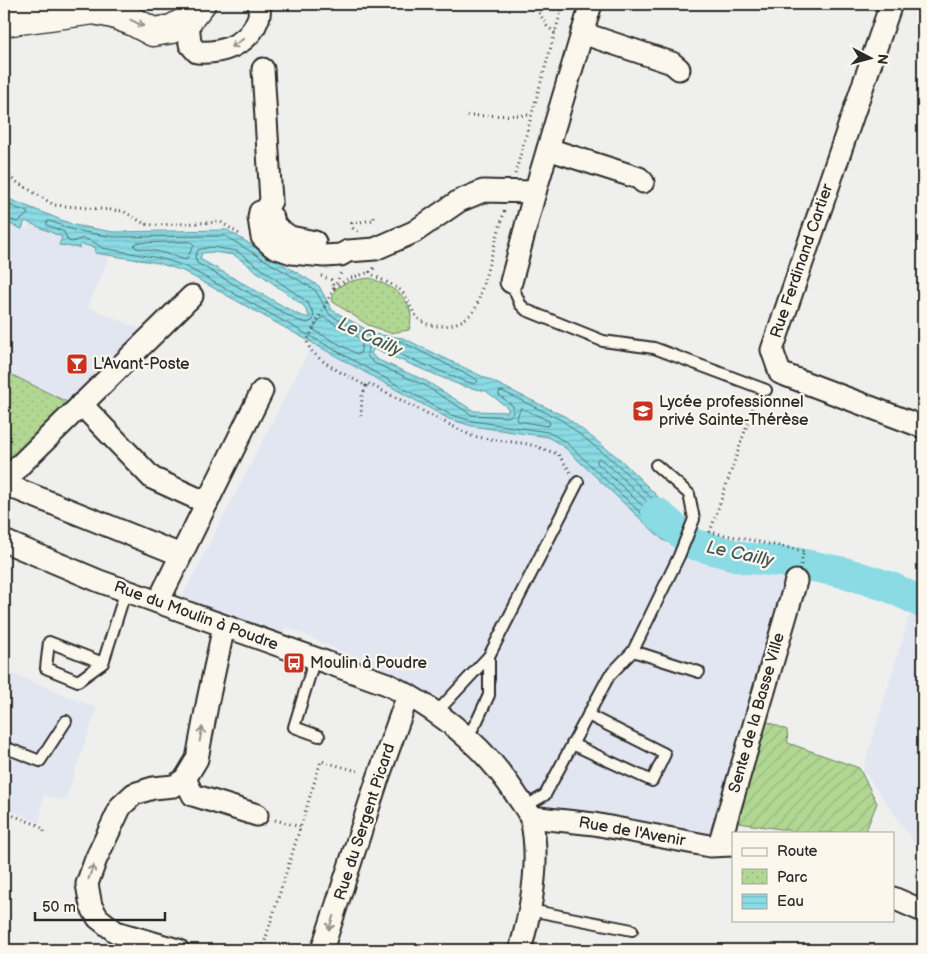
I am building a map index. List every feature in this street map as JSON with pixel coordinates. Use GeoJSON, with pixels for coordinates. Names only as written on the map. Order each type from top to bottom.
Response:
{"type":"FeatureCollection","features":[{"type":"Feature","properties":{"kind":"street"},"geometry":{"type":"LineString","coordinates":[[196,9],[190,44],[197,52],[210,53],[237,45],[252,30],[258,19],[260,4]]}},
{"type":"Feature","properties":{"kind":"street"},"geometry":{"type":"LineString","coordinates":[[511,282],[568,77],[591,4]]}},
{"type":"Feature","properties":{"kind":"street","name":"Rue Ferdinand Cartier"},"geometry":{"type":"LineString","coordinates":[[892,4],[772,350],[780,373],[923,427]]}},
{"type":"Feature","properties":{"kind":"street"},"geometry":{"type":"LineString","coordinates":[[4,22],[42,10],[94,10],[113,14],[153,32],[172,29],[196,9]]}},
{"type":"Feature","properties":{"kind":"street"},"geometry":{"type":"LineString","coordinates":[[582,33],[672,63],[679,69]]}},
{"type":"Feature","properties":{"kind":"street"},"geometry":{"type":"LineString","coordinates":[[263,69],[271,201],[266,210],[260,212],[259,218],[262,237],[272,246],[307,255],[332,256],[341,255],[348,251],[375,249],[414,232],[459,201],[483,191],[535,192]]}},
{"type":"Feature","properties":{"kind":"street"},"geometry":{"type":"LineString","coordinates":[[548,149],[639,178],[643,182]]}},
{"type":"Feature","properties":{"kind":"street"},"geometry":{"type":"LineString","coordinates":[[273,218],[274,226],[290,237],[343,246],[348,251]]}},
{"type":"Feature","properties":{"kind":"street"},"geometry":{"type":"LineString","coordinates":[[181,555],[4,485],[19,466],[192,296]]}},
{"type":"Feature","properties":{"kind":"street"},"geometry":{"type":"LineString","coordinates":[[158,602],[262,390]]}},
{"type":"Feature","properties":{"kind":"street"},"geometry":{"type":"LineString","coordinates":[[81,404],[152,478],[207,503]]}},
{"type":"Feature","properties":{"kind":"street","name":"Rue du Moulin à Poudre"},"geometry":{"type":"LineString","coordinates":[[4,541],[158,602],[387,684],[408,694],[436,713],[484,752],[504,777],[527,812],[535,851],[530,910],[520,950]]}},
{"type":"Feature","properties":{"kind":"street","name":"Sente de la Basse Ville"},"geometry":{"type":"LineString","coordinates":[[726,845],[796,581]]}},
{"type":"Feature","properties":{"kind":"street"},"geometry":{"type":"LineString","coordinates":[[178,950],[116,932],[98,918],[94,912],[87,884],[96,859],[121,806],[134,794],[153,788],[174,786],[186,779],[197,758],[224,626]]}},
{"type":"Feature","properties":{"kind":"street","name":"Rue du Sergent Picard"},"geometry":{"type":"LineString","coordinates":[[322,950],[408,694]]}},
{"type":"Feature","properties":{"kind":"street"},"geometry":{"type":"LineString","coordinates":[[186,779],[193,795],[257,815]]}},
{"type":"Feature","properties":{"kind":"street","name":"Rue de l'Avenir"},"geometry":{"type":"LineString","coordinates":[[527,812],[710,846],[726,845]]}},
{"type":"Feature","properties":{"kind":"street"},"geometry":{"type":"LineString","coordinates":[[894,898],[923,911]]}},
{"type":"Feature","properties":{"kind":"lane"},"geometry":{"type":"LineString","coordinates":[[511,282],[520,304],[526,310],[603,342],[654,348],[762,393]]}},
{"type":"Feature","properties":{"kind":"lane"},"geometry":{"type":"LineString","coordinates":[[527,812],[545,795],[609,676],[633,651],[679,556],[694,519],[689,494],[656,465]]}},
{"type":"Feature","properties":{"kind":"lane"},"geometry":{"type":"LineString","coordinates":[[436,713],[489,656],[578,482]]}},
{"type":"Feature","properties":{"kind":"lane"},"geometry":{"type":"LineString","coordinates":[[103,663],[50,642],[46,668],[78,681],[103,663],[126,590]]}},
{"type":"Feature","properties":{"kind":"lane"},"geometry":{"type":"LineString","coordinates":[[633,651],[699,672]]}},
{"type":"Feature","properties":{"kind":"lane"},"geometry":{"type":"LineString","coordinates":[[466,737],[477,721],[489,695],[489,656]]}},
{"type":"Feature","properties":{"kind":"lane"},"geometry":{"type":"LineString","coordinates":[[315,658],[294,727],[320,736]]}},
{"type":"Feature","properties":{"kind":"lane"},"geometry":{"type":"LineString","coordinates":[[572,744],[652,781],[665,754],[588,715]]}},
{"type":"Feature","properties":{"kind":"lane"},"geometry":{"type":"LineString","coordinates":[[4,747],[40,761],[66,721]]}},
{"type":"Feature","properties":{"kind":"lane"},"geometry":{"type":"LineString","coordinates":[[530,910],[632,930]]}},
{"type":"Feature","properties":{"kind":"path"},"geometry":{"type":"LineString","coordinates":[[534,4],[547,26],[555,33]]}},
{"type":"Feature","properties":{"kind":"path"},"geometry":{"type":"LineString","coordinates":[[370,272],[372,275],[401,291],[418,318],[426,324],[454,325],[474,311],[526,138],[563,4]]}},
{"type":"Feature","properties":{"kind":"path"},"geometry":{"type":"LineString","coordinates":[[467,116],[532,115]]}},
{"type":"Feature","properties":{"kind":"path"},"geometry":{"type":"LineString","coordinates":[[4,174],[54,204],[123,211],[145,224],[155,226],[221,222],[248,240]]}},
{"type":"Feature","properties":{"kind":"path"},"geometry":{"type":"LineString","coordinates":[[366,386],[317,358],[308,348],[307,341],[334,288],[348,279],[370,272],[376,266]]}},
{"type":"Feature","properties":{"kind":"path"},"geometry":{"type":"LineString","coordinates":[[316,274],[331,280],[334,288]]}},
{"type":"Feature","properties":{"kind":"path"},"geometry":{"type":"LineString","coordinates":[[362,416],[362,396],[367,383],[472,436],[528,444],[558,454],[578,482]]}},
{"type":"Feature","properties":{"kind":"path"},"geometry":{"type":"LineString","coordinates":[[762,393],[710,532],[804,551],[802,560]]}},
{"type":"Feature","properties":{"kind":"path"},"geometry":{"type":"LineString","coordinates":[[262,950],[322,761],[379,776]]}},
{"type":"Feature","properties":{"kind":"path"},"geometry":{"type":"LineString","coordinates":[[4,812],[38,824],[44,830],[44,835]]}},
{"type":"Feature","properties":{"kind":"path"},"geometry":{"type":"LineString","coordinates":[[257,815],[300,827]]}},
{"type":"Feature","properties":{"kind":"path"},"geometry":{"type":"LineString","coordinates":[[4,865],[8,866]]}},
{"type":"Feature","properties":{"kind":"shaded area"},"geometry":{"type":"Polygon","coordinates":[[[4,221],[25,230],[29,223],[96,248],[97,252],[109,257],[88,307],[150,333],[69,403],[4,371],[4,221]]]}},
{"type":"Feature","properties":{"kind":"shaded area"},"geometry":{"type":"Polygon","coordinates":[[[313,343],[463,422],[547,434],[571,448],[670,547],[729,566],[792,575],[713,829],[700,836],[553,812],[540,807],[444,700],[286,626],[280,638],[182,597],[313,343]]]}},
{"type":"Feature","properties":{"kind":"shaded area"},"geometry":{"type":"Polygon","coordinates":[[[923,570],[923,855],[863,770],[923,570]]]}},
{"type":"Feature","properties":{"kind":"shaded area"},"geometry":{"type":"Polygon","coordinates":[[[4,670],[97,708],[65,801],[44,795],[39,822],[4,807],[4,670]]]}},
{"type":"Feature","properties":{"kind":"green space"},"geometry":{"type":"Polygon","coordinates":[[[370,278],[395,290],[402,296],[410,310],[409,330],[390,333],[368,325],[333,302],[335,291],[339,287],[351,281],[370,278]]]}},
{"type":"Feature","properties":{"kind":"green space"},"geometry":{"type":"Polygon","coordinates":[[[4,371],[69,403],[4,473],[4,371]]]}},
{"type":"Feature","properties":{"kind":"green space"},"geometry":{"type":"Polygon","coordinates":[[[761,719],[787,730],[788,743],[859,768],[877,803],[865,832],[792,832],[732,822],[761,719]]]}},
{"type":"Feature","properties":{"kind":"water"},"geometry":{"type":"Polygon","coordinates":[[[4,197],[74,225],[113,232],[227,230],[319,286],[332,310],[374,334],[403,338],[566,417],[621,460],[687,526],[679,548],[663,540],[563,446],[548,437],[472,426],[449,419],[183,271],[158,263],[95,253],[96,248],[81,244],[79,248],[59,245],[62,237],[25,221],[22,229],[4,222],[4,197]],[[213,252],[202,253],[200,259],[299,315],[310,318],[304,306],[234,255],[213,252]],[[374,349],[371,353],[376,359],[426,381],[474,411],[508,412],[508,408],[486,391],[462,386],[374,349]]]}},
{"type":"Feature","properties":{"kind":"waterway","name":"Le Cailly"},"geometry":{"type":"LineString","coordinates":[[657,513],[693,544],[745,558],[797,563],[846,573],[890,587],[923,603]]}},
{"type":"Feature","properties":{"kind":"place","name":"L'Avant-Poste"},"geometry":{"type":"Point","coordinates":[77,364]}},
{"type":"Feature","properties":{"kind":"place","name":"Lycée professionnel privé Sainte-Thérèse"},"geometry":{"type":"Point","coordinates":[643,411]}},
{"type":"Feature","properties":{"kind":"place","name":"Moulin à Poudre"},"geometry":{"type":"Point","coordinates":[294,663]}}]}
